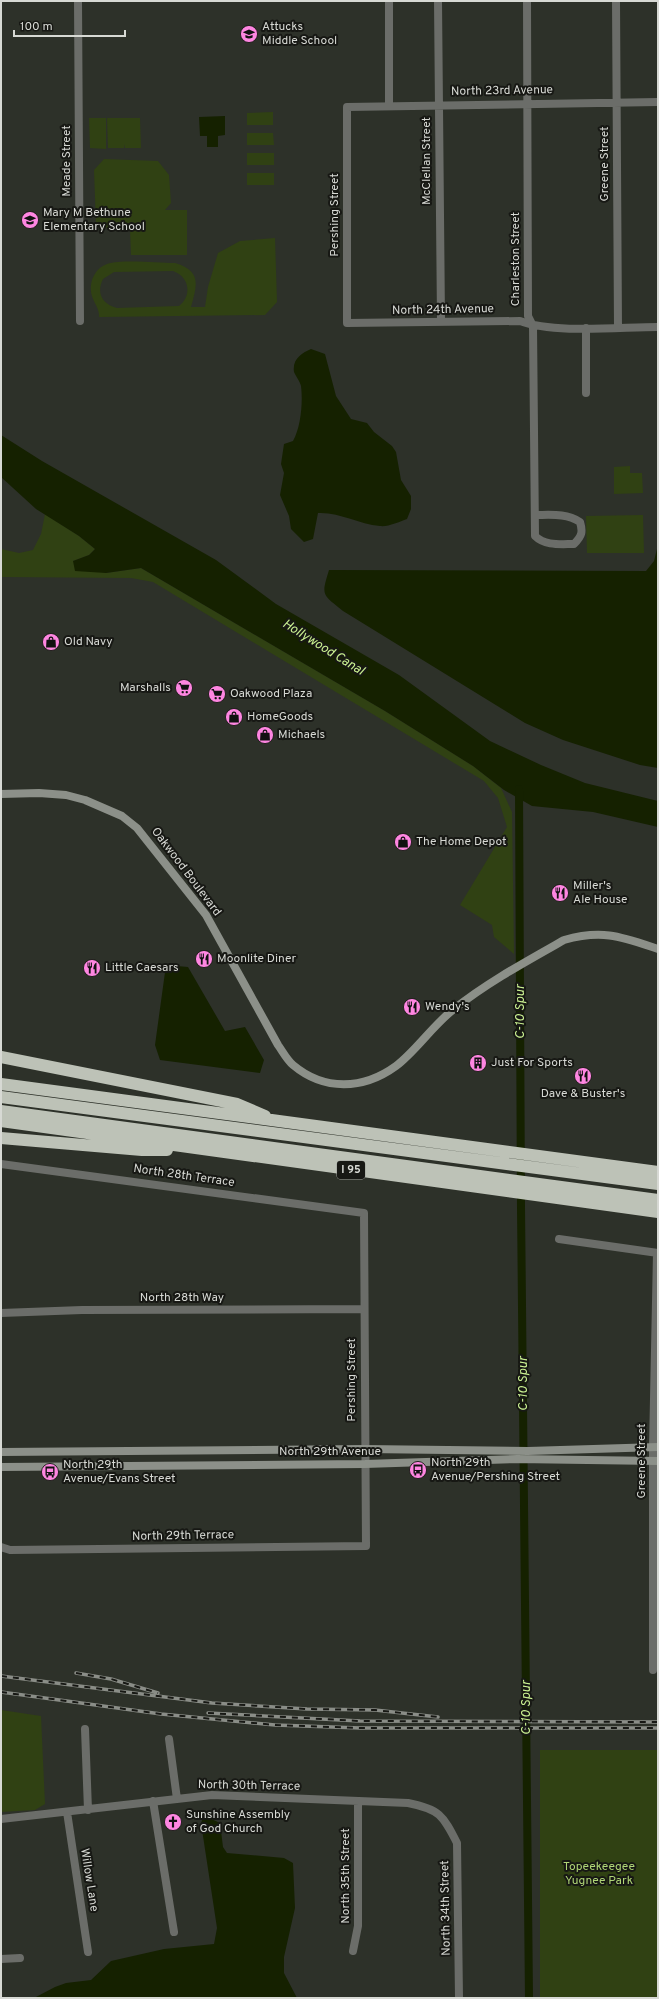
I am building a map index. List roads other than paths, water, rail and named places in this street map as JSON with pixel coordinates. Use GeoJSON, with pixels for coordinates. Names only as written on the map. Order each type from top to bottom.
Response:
{"type":"FeatureCollection","features":[{"type":"Feature","properties":{"kind":"highway"},"geometry":{"type":"LineString","coordinates":[[1,1057],[237,1104],[280,1121]]}},
{"type":"Feature","properties":{"kind":"highway"},"geometry":{"type":"LineString","coordinates":[[1,1084],[541,1155],[658,1172]]}},
{"type":"Feature","properties":{"kind":"highway"},"geometry":{"type":"LineString","coordinates":[[1,1097],[658,1184]]}},
{"type":"Feature","properties":{"kind":"highway"},"geometry":{"type":"LineString","coordinates":[[1,1111],[503,1185],[538,1184],[658,1209]]}},
{"type":"Feature","properties":{"kind":"highway","name":"I 95"},"geometry":{"type":"LineString","coordinates":[[1,1121],[198,1149],[503,1185],[540,1197],[658,1209]]}},
{"type":"Feature","properties":{"kind":"highway"},"geometry":{"type":"LineString","coordinates":[[1,1138],[142,1150],[198,1149]]}},
{"type":"Feature","properties":{"kind":"street","name":"Meade Street"},"geometry":{"type":"LineString","coordinates":[[78,1],[80,320]]}},
{"type":"Feature","properties":{"kind":"street"},"geometry":{"type":"LineString","coordinates":[[389,1],[389,106]]}},
{"type":"Feature","properties":{"kind":"street","name":"McClellan Street"},"geometry":{"type":"LineString","coordinates":[[438,1],[440,321]]}},
{"type":"Feature","properties":{"kind":"street","name":"Charleston Street"},"geometry":{"type":"LineString","coordinates":[[527,1],[528,316],[533,326],[535,536],[540,541],[553,544],[574,544],[580,538],[583,531],[580,522],[573,517],[535,515]]}},
{"type":"Feature","properties":{"kind":"street","name":"Greene Street"},"geometry":{"type":"LineString","coordinates":[[616,1],[618,327]]}},
{"type":"Feature","properties":{"kind":"street","name":"North 23rd Avenue"},"geometry":{"type":"LineString","coordinates":[[347,107],[616,101],[658,102]]}},
{"type":"Feature","properties":{"kind":"street","name":"Pershing Street"},"geometry":{"type":"LineString","coordinates":[[347,107],[347,323]]}},
{"type":"Feature","properties":{"kind":"street","name":"North 24th Avenue"},"geometry":{"type":"LineString","coordinates":[[347,323],[520,321],[533,326],[586,328],[658,327]]}},
{"type":"Feature","properties":{"kind":"street"},"geometry":{"type":"LineString","coordinates":[[586,328],[586,394]]}},
{"type":"Feature","properties":{"kind":"street","name":"Oakwood Boulevard"},"geometry":{"type":"LineString","coordinates":[[1,794],[39,793],[66,795],[85,800],[122,816],[137,828],[206,915],[278,1046],[292,1064],[312,1079],[348,1085],[371,1079],[396,1066],[452,1010],[479,990],[564,940],[589,934],[622,937],[658,950]]}},
{"type":"Feature","properties":{"kind":"street","name":"North 28th Terrace"},"geometry":{"type":"LineString","coordinates":[[1,1164],[364,1213]]}},
{"type":"Feature","properties":{"kind":"street","name":"Pershing Street"},"geometry":{"type":"LineString","coordinates":[[364,1213],[366,1546]]}},
{"type":"Feature","properties":{"kind":"street"},"geometry":{"type":"LineString","coordinates":[[559,1239],[658,1253]]}},
{"type":"Feature","properties":{"kind":"street","name":"Greene Street"},"geometry":{"type":"LineString","coordinates":[[653,1670],[656,1568],[658,1253]]}},
{"type":"Feature","properties":{"kind":"street","name":"North 28th Way"},"geometry":{"type":"LineString","coordinates":[[1,1313],[82,1310],[364,1309]]}},
{"type":"Feature","properties":{"kind":"street","name":"North 29th Avenue"},"geometry":{"type":"LineString","coordinates":[[529,1455],[656,1447]]}},
{"type":"Feature","properties":{"kind":"street","name":"North 29th Avenue"},"geometry":{"type":"LineString","coordinates":[[1,1452],[365,1449],[529,1455],[656,1462]]}},
{"type":"Feature","properties":{"kind":"street","name":"North 29th Avenue"},"geometry":{"type":"LineString","coordinates":[[1,1467],[365,1464],[518,1455]]}},
{"type":"Feature","properties":{"kind":"street","name":"North 29th Terrace"},"geometry":{"type":"LineString","coordinates":[[1,1547],[17,1550],[366,1546]]}},
{"type":"Feature","properties":{"kind":"street"},"geometry":{"type":"LineString","coordinates":[[85,1729],[88,1810]]}},
{"type":"Feature","properties":{"kind":"street"},"geometry":{"type":"LineString","coordinates":[[169,1739],[177,1799]]}},
{"type":"Feature","properties":{"kind":"street","name":"North 30th Terrace"},"geometry":{"type":"LineString","coordinates":[[1,1819],[88,1810],[153,1801],[212,1796],[408,1803],[428,1807],[445,1820]]}},
{"type":"Feature","properties":{"kind":"street"},"geometry":{"type":"LineString","coordinates":[[153,1801],[174,1932]]}},
{"type":"Feature","properties":{"kind":"street","name":"North 35th Street"},"geometry":{"type":"LineString","coordinates":[[353,1951],[358,1926],[358,1801]]}},
{"type":"Feature","properties":{"kind":"street","name":"Willow Lane"},"geometry":{"type":"LineString","coordinates":[[67,1812],[88,1952]]}},
{"type":"Feature","properties":{"kind":"street","name":"North 34th Street"},"geometry":{"type":"LineString","coordinates":[[445,1820],[457,1843],[459,1998]]}},
{"type":"Feature","properties":{"kind":"street"},"geometry":{"type":"LineString","coordinates":[[1,1959],[20,1958]]}},
{"type":"Feature","properties":{"kind":"water"},"geometry":{"type":"Polygon","coordinates":[[[225,116],[225,135],[218,136],[218,147],[207,147],[207,136],[200,136],[199,117],[225,116]]]}},
{"type":"Feature","properties":{"kind":"water"},"geometry":{"type":"Polygon","coordinates":[[[311,349],[325,354],[336,396],[351,419],[367,423],[374,432],[392,446],[396,452],[401,480],[411,496],[411,509],[407,519],[390,525],[380,526],[334,514],[318,513],[313,539],[304,542],[291,529],[289,516],[280,495],[284,473],[281,464],[284,444],[293,441],[298,429],[301,414],[301,386],[294,372],[295,363],[298,357],[311,349]]]}},
{"type":"Feature","properties":{"kind":"water","name":"Hollywood Canal"},"geometry":{"type":"Polygon","coordinates":[[[1,435],[42,461],[216,560],[276,604],[399,675],[490,741],[541,765],[585,783],[658,801],[658,827],[593,812],[532,806],[504,790],[473,766],[385,711],[141,568],[106,573],[75,571],[73,561],[89,555],[95,549],[79,536],[36,509],[1,477],[1,435]]]}},
{"type":"Feature","properties":{"kind":"water"},"geometry":{"type":"Polygon","coordinates":[[[658,545],[658,768],[640,765],[563,740],[525,723],[343,611],[327,597],[324,590],[329,570],[646,571],[654,561],[658,545]]]}},
{"type":"Feature","properties":{"kind":"water"},"geometry":{"type":"Polygon","coordinates":[[[166,965],[188,967],[225,1031],[245,1027],[264,1060],[260,1073],[160,1060],[155,1045],[166,965]]]}},
{"type":"Feature","properties":{"kind":"water"},"geometry":{"type":"Polygon","coordinates":[[[207,1817],[220,1823],[223,1847],[227,1853],[284,1858],[293,1863],[295,1908],[284,1957],[284,1973],[297,1998],[34,1998],[66,1983],[91,1980],[111,1961],[164,1949],[214,1944],[217,1928],[201,1823],[203,1818],[207,1817]]]}},
{"type":"Feature","properties":{"kind":"waterway","name":"C-10 Spur"},"geometry":{"type":"LineString","coordinates":[[519,789],[521,1207],[529,1998]]}},
{"type":"Feature","properties":{"kind":"railway"},"geometry":{"type":"LineString","coordinates":[[76,1673],[111,1679],[158,1693]]}},
{"type":"Feature","properties":{"kind":"railway"},"geometry":{"type":"LineString","coordinates":[[1,1676],[212,1703],[307,1709],[375,1710],[438,1717]]}},
{"type":"Feature","properties":{"kind":"railway"},"geometry":{"type":"LineString","coordinates":[[1,1692],[161,1714],[275,1725],[360,1728],[658,1728]]}},
{"type":"Feature","properties":{"kind":"railway"},"geometry":{"type":"LineString","coordinates":[[208,1713],[360,1721],[658,1722]]}},
{"type":"Feature","properties":{"kind":"place","name":"Attucks Middle School"},"geometry":{"type":"Point","coordinates":[249,34]}},
{"type":"Feature","properties":{"kind":"place","name":"Mary M Bethune Elementary School"},"geometry":{"type":"Point","coordinates":[30,220]}},
{"type":"Feature","properties":{"kind":"place","name":"Old Navy"},"geometry":{"type":"Point","coordinates":[51,642]}},
{"type":"Feature","properties":{"kind":"place","name":"Marshalls"},"geometry":{"type":"Point","coordinates":[184,688]}},
{"type":"Feature","properties":{"kind":"place","name":"Oakwood Plaza"},"geometry":{"type":"Point","coordinates":[217,694]}},
{"type":"Feature","properties":{"kind":"place","name":"HomeGoods"},"geometry":{"type":"Point","coordinates":[234,717]}},
{"type":"Feature","properties":{"kind":"place","name":"Michaels"},"geometry":{"type":"Point","coordinates":[265,735]}},
{"type":"Feature","properties":{"kind":"place","name":"The Home Depot"},"geometry":{"type":"Point","coordinates":[403,842]}},
{"type":"Feature","properties":{"kind":"place","name":"Miller's Ale House"},"geometry":{"type":"Point","coordinates":[560,893]}},
{"type":"Feature","properties":{"kind":"place","name":"Moonlite Diner"},"geometry":{"type":"Point","coordinates":[204,959]}},
{"type":"Feature","properties":{"kind":"place","name":"Little Caesars"},"geometry":{"type":"Point","coordinates":[92,968]}},
{"type":"Feature","properties":{"kind":"place","name":"Wendy's"},"geometry":{"type":"Point","coordinates":[412,1007]}},
{"type":"Feature","properties":{"kind":"place","name":"Just For Sports"},"geometry":{"type":"Point","coordinates":[478,1063]}},
{"type":"Feature","properties":{"kind":"place","name":"Dave & Buster's"},"geometry":{"type":"Point","coordinates":[583,1076]}},
{"type":"Feature","properties":{"kind":"place","name":"North 29th Avenue/Pershing Street"},"geometry":{"type":"Point","coordinates":[418,1470]}},
{"type":"Feature","properties":{"kind":"place","name":"North 29th Avenue/Evans Street"},"geometry":{"type":"Point","coordinates":[50,1472]}},
{"type":"Feature","properties":{"kind":"place","name":"Sunshine Assembly of God Church"},"geometry":{"type":"Point","coordinates":[173,1822]}},
{"type":"Feature","properties":{"kind":"park label","name":"Topeekeegee Yugnee Park"},"geometry":{"type":"Point","coordinates":[599,1874]}}]}
